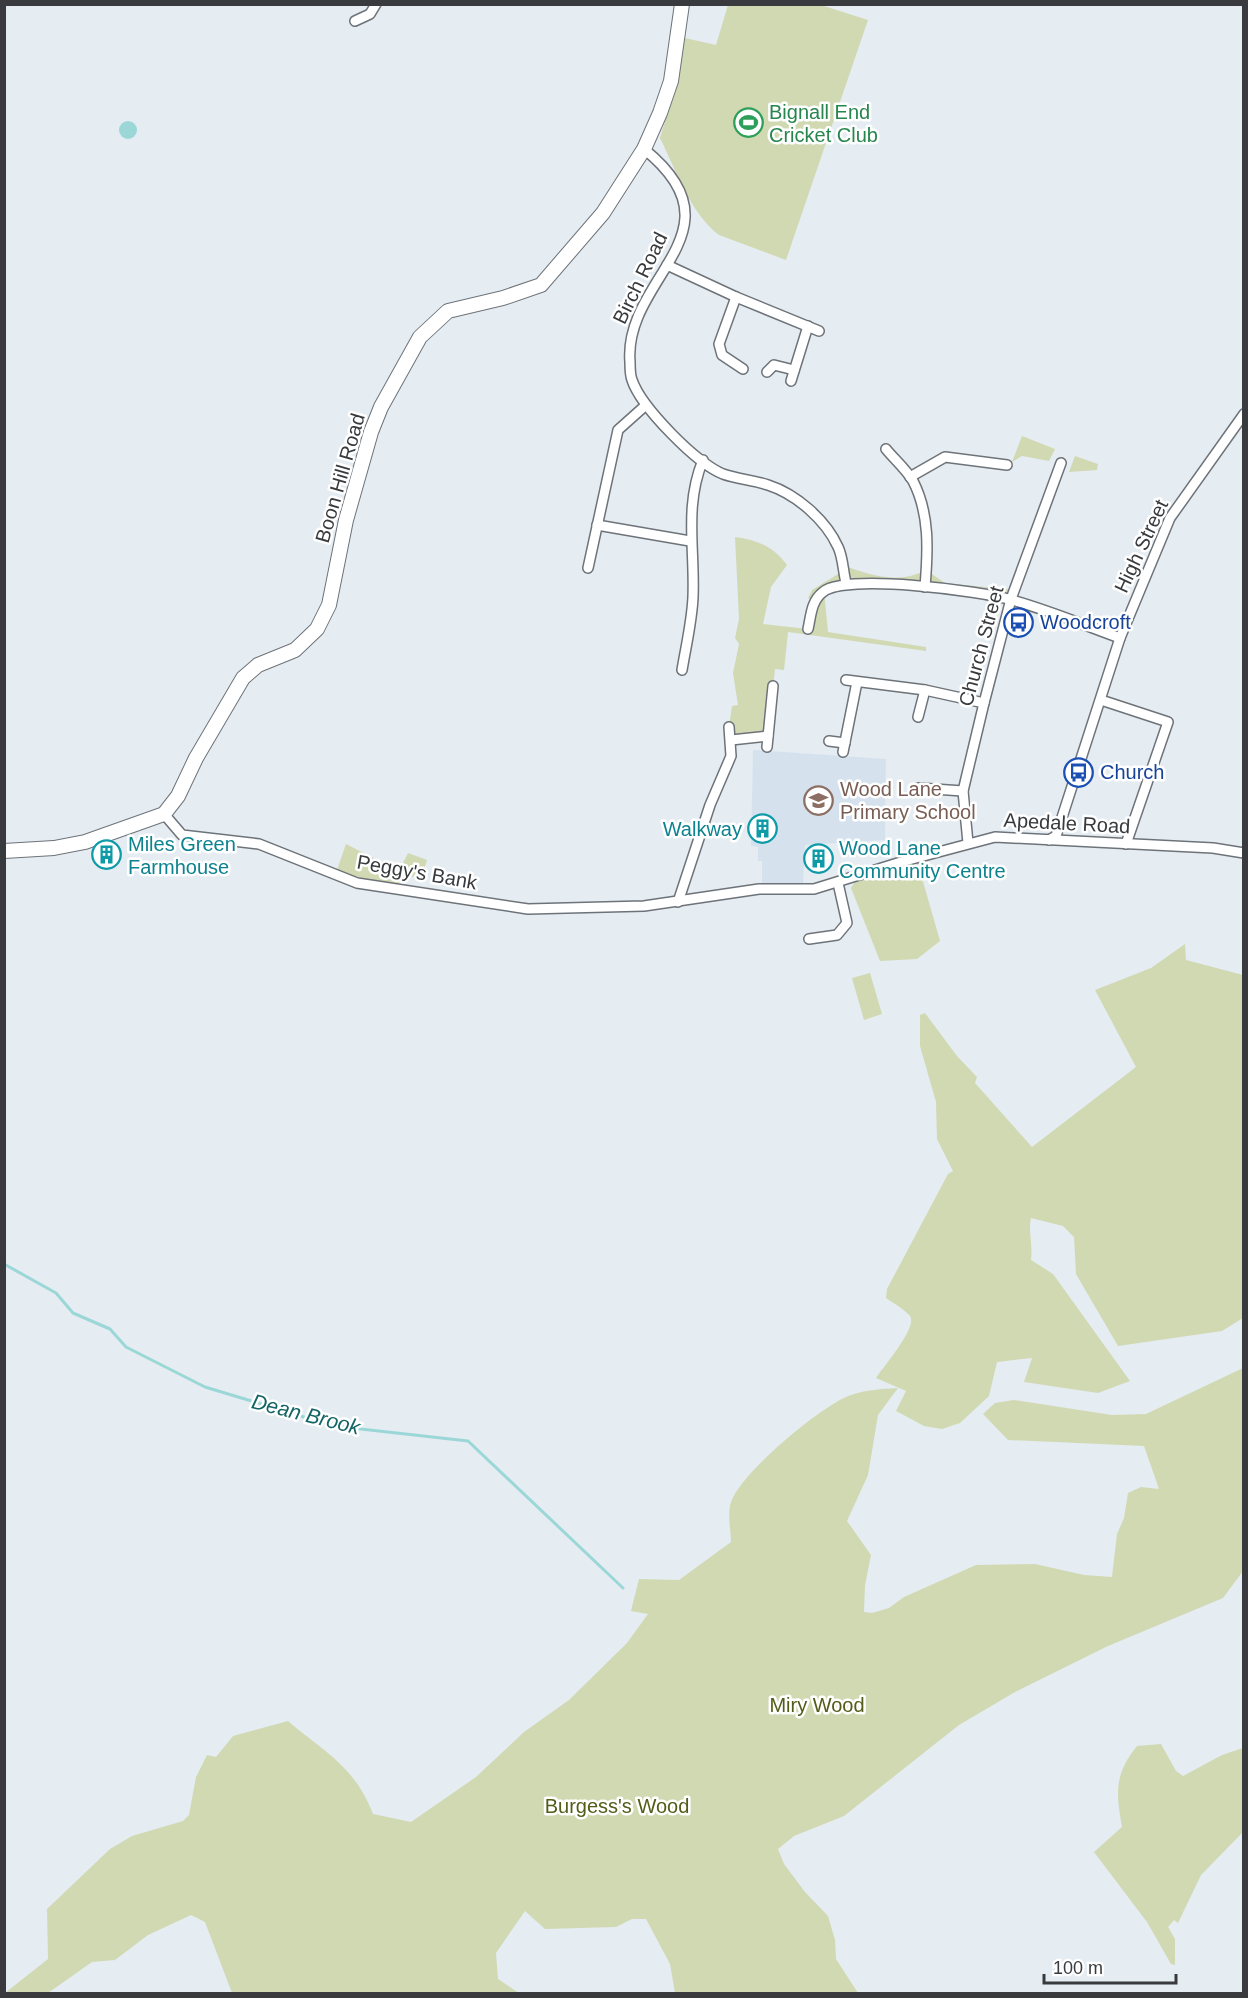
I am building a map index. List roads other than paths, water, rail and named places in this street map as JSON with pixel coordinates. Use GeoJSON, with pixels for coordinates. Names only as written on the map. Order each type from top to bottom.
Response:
{"type":"FeatureCollection","features":[{"type":"Feature","properties":{"kind":"street"},"geometry":{"type":"LineString","coordinates":[[355,21],[370,14],[376,4]]}},
{"type":"Feature","properties":{"kind":"street","name":"Boon Hill Road"},"geometry":{"type":"LineString","coordinates":[[164,814],[178,796],[196,758],[243,678],[258,665],[295,650],[317,629],[324,617],[329,605],[346,520],[371,432],[381,407],[420,337],[448,311],[528,291],[547,280],[603,213],[644,148],[668,94],[682,4]]}},
{"type":"Feature","properties":{"kind":"street","name":"Birch Road"},"geometry":{"type":"LineString","coordinates":[[644,148],[677,183],[684,203],[686,225],[635,322],[628,344],[631,379],[646,405],[669,431],[703,460],[722,473],[770,486],[812,512],[825,526],[839,548],[846,583]]}},
{"type":"Feature","properties":{"kind":"street"},"geometry":{"type":"LineString","coordinates":[[667,265],[736,297],[819,331]]}},
{"type":"Feature","properties":{"kind":"street"},"geometry":{"type":"LineString","coordinates":[[736,297],[719,344],[722,355],[740,369]]}},
{"type":"Feature","properties":{"kind":"street"},"geometry":{"type":"LineString","coordinates":[[791,381],[808,326]]}},
{"type":"Feature","properties":{"kind":"street"},"geometry":{"type":"LineString","coordinates":[[767,372],[774,365],[794,370]]}},
{"type":"Feature","properties":{"kind":"street"},"geometry":{"type":"LineString","coordinates":[[588,568],[618,430],[646,405]]}},
{"type":"Feature","properties":{"kind":"street","name":"High Street"},"geometry":{"type":"LineString","coordinates":[[1049,840],[1056,836],[1120,638],[1170,518],[1244,414]]}},
{"type":"Feature","properties":{"kind":"street"},"geometry":{"type":"LineString","coordinates":[[886,448],[910,477],[925,513],[928,550],[925,587]]}},
{"type":"Feature","properties":{"kind":"street"},"geometry":{"type":"LineString","coordinates":[[910,477],[945,456],[1006,465]]}},
{"type":"Feature","properties":{"kind":"street"},"geometry":{"type":"LineString","coordinates":[[883,463],[893,457]]}},
{"type":"Feature","properties":{"kind":"street"},"geometry":{"type":"LineString","coordinates":[[682,670],[693,597],[690,541],[694,481],[703,460]]}},
{"type":"Feature","properties":{"kind":"street","name":"Church Street"},"geometry":{"type":"LineString","coordinates":[[968,843],[963,791],[984,703],[1011,599],[1060,463]]}},
{"type":"Feature","properties":{"kind":"street"},"geometry":{"type":"LineString","coordinates":[[597,525],[690,541]]}},
{"type":"Feature","properties":{"kind":"street"},"geometry":{"type":"LineString","coordinates":[[808,629],[815,600],[824,590],[846,583],[925,587],[1011,599],[1120,638]]}},
{"type":"Feature","properties":{"kind":"street"},"geometry":{"type":"LineString","coordinates":[[846,680],[925,690],[984,703]]}},
{"type":"Feature","properties":{"kind":"street"},"geometry":{"type":"LineString","coordinates":[[829,741],[844,747],[857,682]]}},
{"type":"Feature","properties":{"kind":"street"},"geometry":{"type":"LineString","coordinates":[[767,747],[773,686]]}},
{"type":"Feature","properties":{"kind":"street"},"geometry":{"type":"LineString","coordinates":[[918,717],[925,690]]}},
{"type":"Feature","properties":{"kind":"street"},"geometry":{"type":"LineString","coordinates":[[1101,700],[1168,722],[1126,844]]}},
{"type":"Feature","properties":{"kind":"street"},"geometry":{"type":"LineString","coordinates":[[678,902],[710,805],[731,756],[729,727]]}},
{"type":"Feature","properties":{"kind":"street"},"geometry":{"type":"LineString","coordinates":[[731,740],[768,736]]}},
{"type":"Feature","properties":{"kind":"street"},"geometry":{"type":"LineString","coordinates":[[919,788],[963,791]]}},
{"type":"Feature","properties":{"kind":"street"},"geometry":{"type":"LineString","coordinates":[[4,851],[54,848],[85,842],[164,814]]}},
{"type":"Feature","properties":{"kind":"street","name":"Peggy's Bank"},"geometry":{"type":"LineString","coordinates":[[164,814],[182,835],[259,844],[357,883],[528,909],[644,906]]}},
{"type":"Feature","properties":{"kind":"street","name":"Apedale Road"},"geometry":{"type":"LineString","coordinates":[[644,906],[759,889],[814,889],[995,837],[1213,848],[1244,853]]}},
{"type":"Feature","properties":{"kind":"street"},"geometry":{"type":"LineString","coordinates":[[808,939],[837,935],[848,923],[838,883]]}},
{"type":"Feature","properties":{"kind":"water"},"geometry":{"type":"Polygon","coordinates":[[[128,121],[134,124],[137,130],[134,136],[128,139],[122,136],[119,130],[122,124],[128,121]]]}},
{"type":"Feature","properties":{"kind":"waterway","name":"Dean Brook"},"geometry":{"type":"LineString","coordinates":[[4,1264],[56,1293],[73,1313],[110,1329],[126,1347],[205,1387],[334,1426],[468,1441],[623,1588]]}},
{"type":"Feature","properties":{"kind":"place","name":"Bignall End Cricket Club"},"geometry":{"type":"Point","coordinates":[748,123]}},
{"type":"Feature","properties":{"kind":"place","name":"Woodcroft"},"geometry":{"type":"Point","coordinates":[1019,622]}},
{"type":"Feature","properties":{"kind":"place","name":"Church"},"geometry":{"type":"Point","coordinates":[1079,772]}},
{"type":"Feature","properties":{"kind":"place","name":"Wood Lane Primary School"},"geometry":{"type":"Point","coordinates":[819,800]}},
{"type":"Feature","properties":{"kind":"place","name":"Walkway"},"geometry":{"type":"Point","coordinates":[763,829]}},
{"type":"Feature","properties":{"kind":"place","name":"Miles Green Farmhouse"},"geometry":{"type":"Point","coordinates":[107,855]}},
{"type":"Feature","properties":{"kind":"place","name":"Wood Lane Community Centre"},"geometry":{"type":"Point","coordinates":[818,859]}},
{"type":"Feature","properties":{"kind":"park label","name":"Miry Wood"},"geometry":{"type":"Point","coordinates":[817,1705]}},
{"type":"Feature","properties":{"kind":"park label","name":"Burgess's Wood"},"geometry":{"type":"Point","coordinates":[617,1806]}}]}
